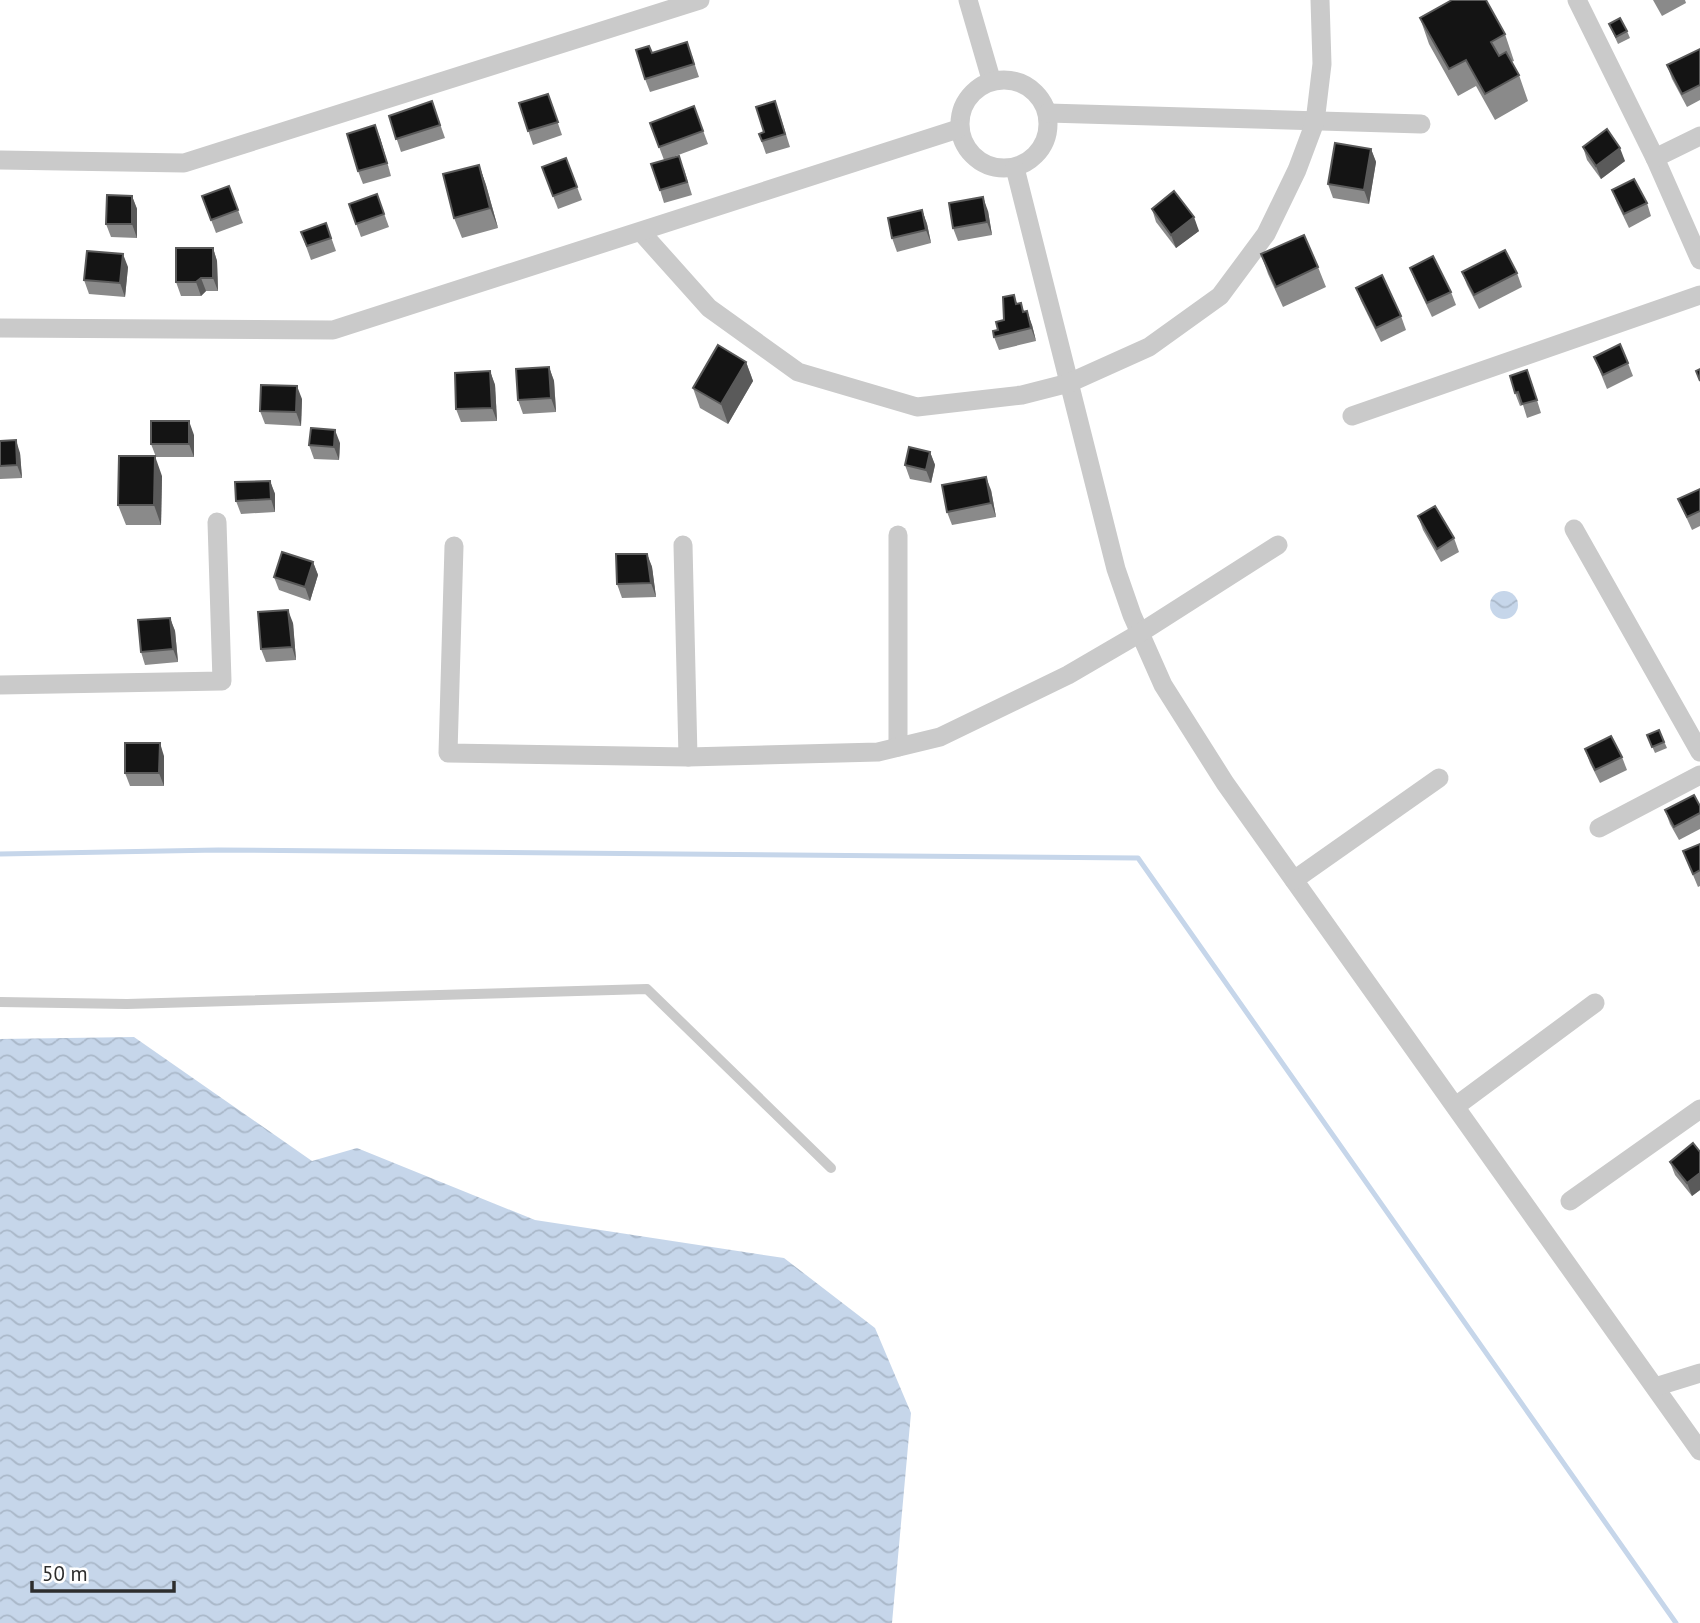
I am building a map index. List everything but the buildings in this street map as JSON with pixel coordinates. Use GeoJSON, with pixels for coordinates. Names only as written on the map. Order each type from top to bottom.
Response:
{"type":"FeatureCollection","features":[{"type":"Feature","properties":{"kind":"street"},"geometry":{"type":"LineString","coordinates":[[0,160],[184,163],[700,0]]}},
{"type":"Feature","properties":{"kind":"street"},"geometry":{"type":"LineString","coordinates":[[968,0],[991,79]]}},
{"type":"Feature","properties":{"kind":"street"},"geometry":{"type":"LineString","coordinates":[[641,232],[709,308],[798,372],[917,407],[1022,395],[1069,383],[1149,347],[1220,296],[1266,234],[1297,170],[1315,122],[1322,64],[1320,0]]}},
{"type":"Feature","properties":{"kind":"street"},"geometry":{"type":"LineString","coordinates":[[1577,0],[1655,158],[1700,260]]}},
{"type":"Feature","properties":{"kind":"street"},"geometry":{"type":"LineString","coordinates":[[991,79],[1016,79],[1036,92],[1048,113],[1047,136],[1035,156],[1015,168],[989,167],[968,153],[958,129],[965,98],[991,79]]}},
{"type":"Feature","properties":{"kind":"street"},"geometry":{"type":"LineString","coordinates":[[1048,113],[1421,124]]}},
{"type":"Feature","properties":{"kind":"street"},"geometry":{"type":"LineString","coordinates":[[0,328],[333,330],[958,129]]}},
{"type":"Feature","properties":{"kind":"street"},"geometry":{"type":"LineString","coordinates":[[1655,158],[1700,136]]}},
{"type":"Feature","properties":{"kind":"street"},"geometry":{"type":"LineString","coordinates":[[1015,168],[1116,569],[1140,634],[1163,685],[1225,783],[1700,1451]]}},
{"type":"Feature","properties":{"kind":"street"},"geometry":{"type":"LineString","coordinates":[[1352,416],[1700,295]]}},
{"type":"Feature","properties":{"kind":"street"},"geometry":{"type":"LineString","coordinates":[[0,685],[222,681],[217,522]]}},
{"type":"Feature","properties":{"kind":"street"},"geometry":{"type":"LineString","coordinates":[[1574,528],[1700,752]]}},
{"type":"Feature","properties":{"kind":"street"},"geometry":{"type":"LineString","coordinates":[[898,535],[898,747]]}},
{"type":"Feature","properties":{"kind":"street"},"geometry":{"type":"LineString","coordinates":[[683,545],[688,757]]}},
{"type":"Feature","properties":{"kind":"street"},"geometry":{"type":"LineString","coordinates":[[454,546],[448,753],[688,757],[878,752],[940,737],[1068,675],[1140,634],[1278,545]]}},
{"type":"Feature","properties":{"kind":"street"},"geometry":{"type":"LineString","coordinates":[[1599,828],[1700,775]]}},
{"type":"Feature","properties":{"kind":"street"},"geometry":{"type":"LineString","coordinates":[[1294,880],[1439,778]]}},
{"type":"Feature","properties":{"kind":"street"},"geometry":{"type":"LineString","coordinates":[[1456,1106],[1595,1003]]}},
{"type":"Feature","properties":{"kind":"street"},"geometry":{"type":"LineString","coordinates":[[1570,1201],[1700,1109]]}},
{"type":"Feature","properties":{"kind":"street"},"geometry":{"type":"LineString","coordinates":[[1655,1387],[1700,1373]]}},
{"type":"Feature","properties":{"kind":"lane"},"geometry":{"type":"LineString","coordinates":[[0,1002],[127,1004],[647,989],[831,1168]]}},
{"type":"Feature","properties":{"kind":"water"},"geometry":{"type":"Polygon","coordinates":[[[1504,591],[1514,595],[1518,605],[1514,615],[1504,619],[1494,615],[1490,605],[1494,595],[1504,591]]]}},
{"type":"Feature","properties":{"kind":"water"},"geometry":{"type":"Polygon","coordinates":[[[134,1037],[312,1161],[357,1148],[535,1220],[784,1258],[875,1328],[911,1413],[892,1623],[0,1623],[0,1039],[134,1037]]]}},
{"type":"Feature","properties":{"kind":"waterway"},"geometry":{"type":"LineString","coordinates":[[0,854],[218,850],[1138,858],[1676,1623]]}}]}
